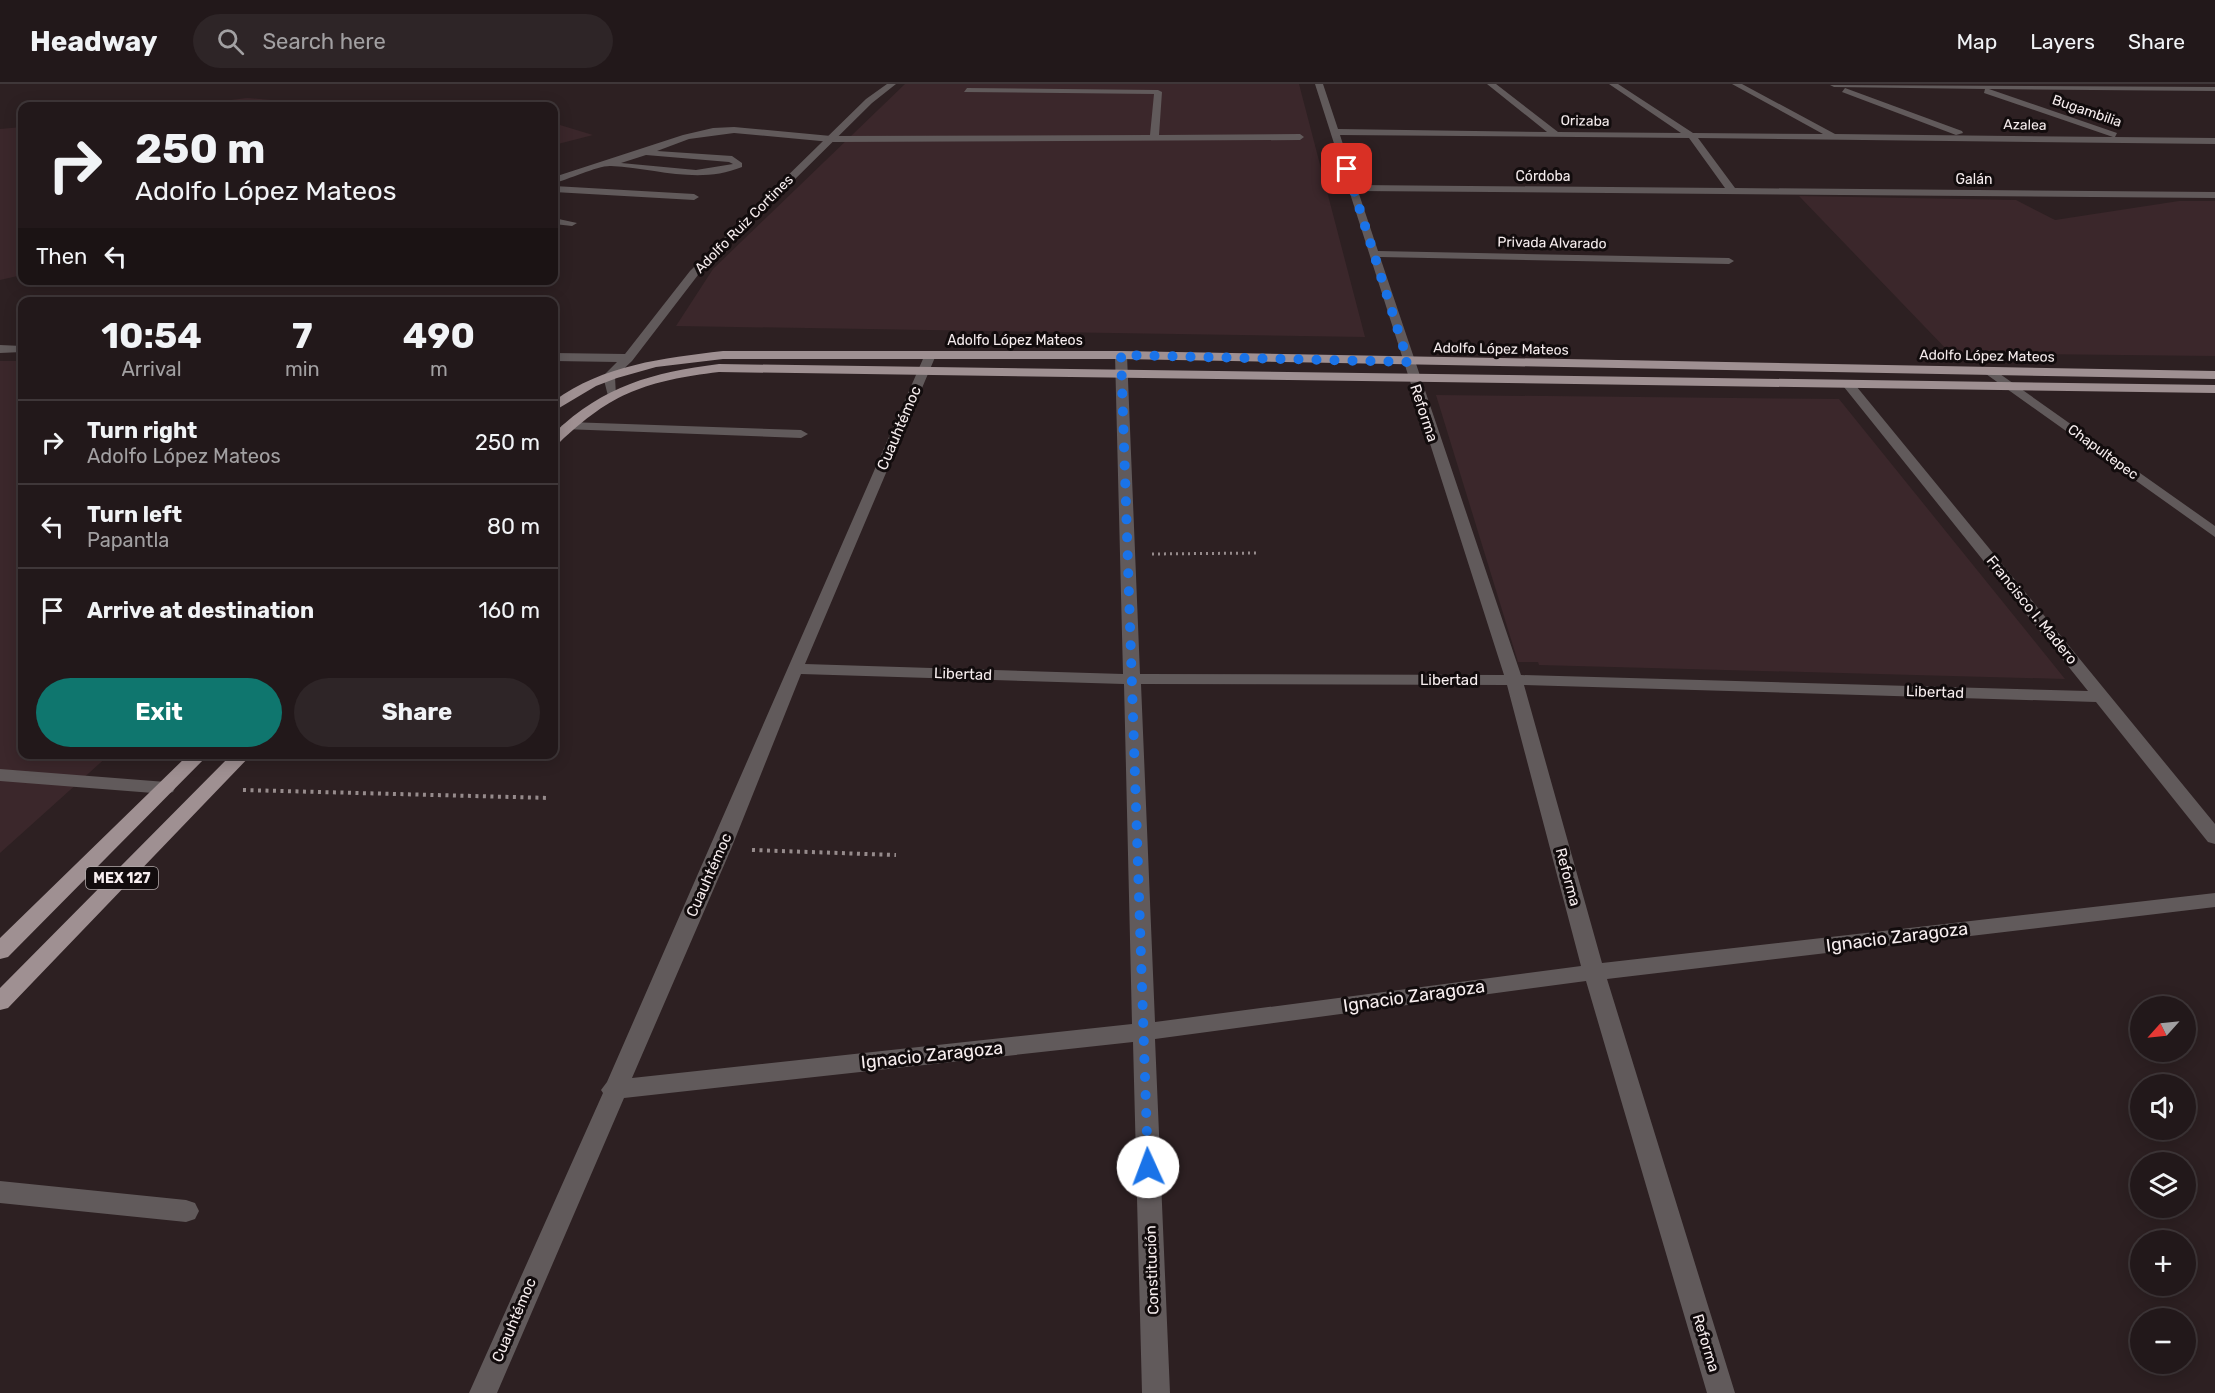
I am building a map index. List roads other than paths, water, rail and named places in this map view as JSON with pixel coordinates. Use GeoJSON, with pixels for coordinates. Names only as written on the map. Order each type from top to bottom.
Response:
{"type":"FeatureCollection","features":[{"type":"Feature","properties":{"kind":"main road","name":"Adolfo López Mateos"},"geometry":{"type":"LineString","coordinates":[[609,376],[668,361],[723,355],[927,363],[1121,364],[1411,370],[1990,371],[2215,375]]}},
{"type":"Feature","properties":{"kind":"main road","name":"Adolfo López Mateos"},"geometry":{"type":"LineString","coordinates":[[612,393],[651,379],[719,368],[927,363],[1121,364],[1411,370],[1848,384],[2215,389]]}},
{"type":"Feature","properties":{"kind":"main road","name":"Adolfo Ruiz Cortines"},"geometry":{"type":"LineString","coordinates":[[558,404],[584,387],[609,376]]}},
{"type":"Feature","properties":{"kind":"main road"},"geometry":{"type":"LineString","coordinates":[[558,436],[585,410],[612,393]]}},
{"type":"Feature","properties":{"kind":"main road","name":"MEX 127"},"geometry":{"type":"LineString","coordinates":[[0,951],[195,759]]}},
{"type":"Feature","properties":{"kind":"main road","name":"MEX 127"},"geometry":{"type":"LineString","coordinates":[[0,1002],[238,759]]}},
{"type":"Feature","properties":{"kind":"street","name":"Adolfo Ruiz Cortines"},"geometry":{"type":"LineString","coordinates":[[609,376],[628,358],[694,273],[869,101],[892,84]]}},
{"type":"Feature","properties":{"kind":"street","name":"Reforma"},"geometry":{"type":"LineString","coordinates":[[1319,84],[1514,680],[1594,972],[1721,1393]]}},
{"type":"Feature","properties":{"kind":"street"},"geometry":{"type":"LineString","coordinates":[[1491,84],[1556,134]]}},
{"type":"Feature","properties":{"kind":"street"},"geometry":{"type":"LineString","coordinates":[[1613,84],[1692,136],[1732,191]]}},
{"type":"Feature","properties":{"kind":"street"},"geometry":{"type":"LineString","coordinates":[[1736,84],[1835,137]]}},
{"type":"Feature","properties":{"kind":"street"},"geometry":{"type":"LineString","coordinates":[[2096,84],[2105,87]]}},
{"type":"Feature","properties":{"kind":"street"},"geometry":{"type":"LineString","coordinates":[[1833,85],[2215,89]]}},
{"type":"Feature","properties":{"kind":"street"},"geometry":{"type":"LineString","coordinates":[[1833,85],[1972,138]]}},
{"type":"Feature","properties":{"kind":"street","name":"Bugambilia"},"geometry":{"type":"LineString","coordinates":[[1969,85],[2130,140]]}},
{"type":"Feature","properties":{"kind":"street"},"geometry":{"type":"LineString","coordinates":[[967,90],[1158,92],[1154,137]]}},
{"type":"Feature","properties":{"kind":"street"},"geometry":{"type":"LineString","coordinates":[[558,179],[643,153],[686,137],[713,131],[734,130],[831,139],[1300,137]]}},
{"type":"Feature","properties":{"kind":"street","name":"Orizaba"},"geometry":{"type":"LineString","coordinates":[[1335,132],[1835,137]]}},
{"type":"Feature","properties":{"kind":"street","name":"Azalea"},"geometry":{"type":"LineString","coordinates":[[1835,137],[2215,141]]}},
{"type":"Feature","properties":{"kind":"street"},"geometry":{"type":"LineString","coordinates":[[2203,141],[2215,148]]}},
{"type":"Feature","properties":{"kind":"street"},"geometry":{"type":"LineString","coordinates":[[605,165],[708,173],[729,170],[739,165],[732,159],[643,153]]}},
{"type":"Feature","properties":{"kind":"street","name":"Córdoba"},"geometry":{"type":"LineString","coordinates":[[1353,188],[1732,191]]}},
{"type":"Feature","properties":{"kind":"street"},"geometry":{"type":"LineString","coordinates":[[558,189],[694,197]]}},
{"type":"Feature","properties":{"kind":"street","name":"Galán"},"geometry":{"type":"LineString","coordinates":[[1732,191],[2215,195]]}},
{"type":"Feature","properties":{"kind":"street"},"geometry":{"type":"LineString","coordinates":[[558,221],[572,223]]}},
{"type":"Feature","properties":{"kind":"street","name":"Privada Alvarado"},"geometry":{"type":"LineString","coordinates":[[1374,254],[1729,261]]}},
{"type":"Feature","properties":{"kind":"street"},"geometry":{"type":"LineString","coordinates":[[0,349],[18,349]]}},
{"type":"Feature","properties":{"kind":"street"},"geometry":{"type":"LineString","coordinates":[[558,357],[628,358]]}},
{"type":"Feature","properties":{"kind":"street","name":"Cuauhtémoc"},"geometry":{"type":"LineString","coordinates":[[483,1393],[613,1090],[721,849],[795,669],[927,363]]}},
{"type":"Feature","properties":{"kind":"street","name":"Constitución"},"geometry":{"type":"LineString","coordinates":[[1121,364],[1156,1393]]}},
{"type":"Feature","properties":{"kind":"street","name":"Chapultepec"},"geometry":{"type":"LineString","coordinates":[[1990,371],[2215,533]]}},
{"type":"Feature","properties":{"kind":"street"},"geometry":{"type":"LineString","coordinates":[[609,376],[612,393]]}},
{"type":"Feature","properties":{"kind":"street","name":"Francisco I. Madero"},"geometry":{"type":"LineString","coordinates":[[1848,384],[2215,837]]}},
{"type":"Feature","properties":{"kind":"street"},"geometry":{"type":"LineString","coordinates":[[568,426],[801,434]]}},
{"type":"Feature","properties":{"kind":"street","name":"Libertad"},"geometry":{"type":"LineString","coordinates":[[795,669],[1132,679],[1514,680],[2103,697]]}},
{"type":"Feature","properties":{"kind":"street"},"geometry":{"type":"LineString","coordinates":[[0,776],[166,788]]}},
{"type":"Feature","properties":{"kind":"street","name":"Ignacio Zaragoza"},"geometry":{"type":"LineString","coordinates":[[613,1090],[1144,1032],[1594,972],[2215,900]]}},
{"type":"Feature","properties":{"kind":"street"},"geometry":{"type":"LineString","coordinates":[[0,1192],[186,1211]]}}]}
